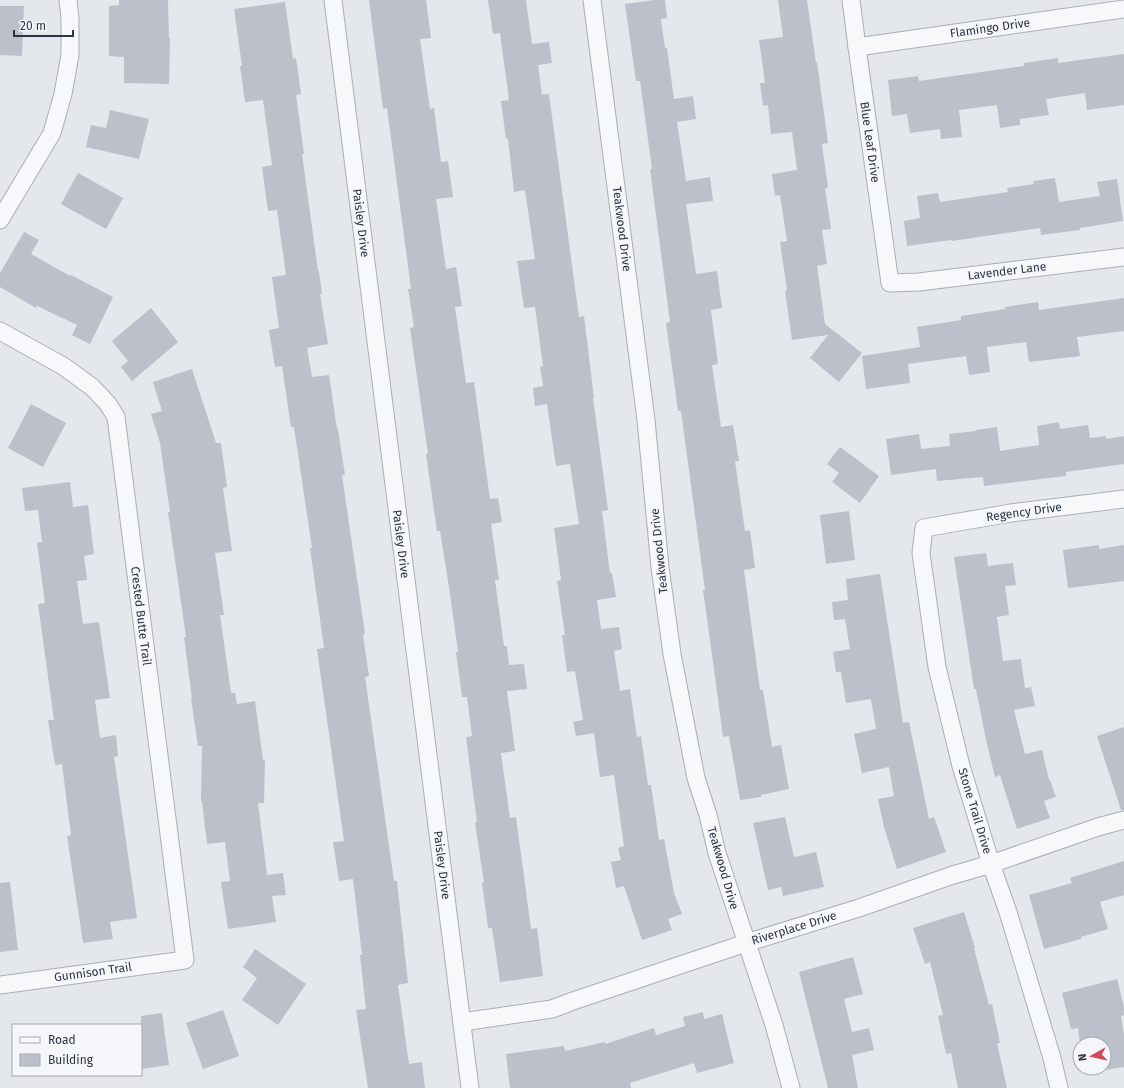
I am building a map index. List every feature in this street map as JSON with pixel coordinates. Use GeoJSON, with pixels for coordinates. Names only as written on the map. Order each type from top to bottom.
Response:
{"type":"FeatureCollection","features":[{"type":"Feature","properties":{"kind":"street"},"geometry":{"type":"LineString","coordinates":[[0,220],[52,133],[63,94],[70,55],[70,18],[68,0]]}},
{"type":"Feature","properties":{"kind":"street","name":"Paisley Drive"},"geometry":{"type":"LineString","coordinates":[[333,0],[470,1088]]}},
{"type":"Feature","properties":{"kind":"street","name":"Teakwood Drive"},"geometry":{"type":"LineString","coordinates":[[592,0],[646,420],[660,567],[672,654],[696,778],[708,816],[717,853],[774,1025],[791,1088]]}},
{"type":"Feature","properties":{"kind":"street","name":"Blue Leaf Drive"},"geometry":{"type":"LineString","coordinates":[[852,0],[857,47],[890,283]]}},
{"type":"Feature","properties":{"kind":"street","name":"Flamingo Drive"},"geometry":{"type":"LineString","coordinates":[[857,47],[1124,9]]}},
{"type":"Feature","properties":{"kind":"street","name":"Lavender Lane"},"geometry":{"type":"LineString","coordinates":[[890,283],[920,282],[1124,257]]}},
{"type":"Feature","properties":{"kind":"street","name":"Crested Butte Trail"},"geometry":{"type":"LineString","coordinates":[[0,331],[63,366],[92,387],[108,404],[116,417],[185,960]]}},
{"type":"Feature","properties":{"kind":"street","name":"Regency Drive"},"geometry":{"type":"LineString","coordinates":[[924,528],[1011,512],[1124,499]]}},
{"type":"Feature","properties":{"kind":"street","name":"Stone Trail Drive"},"geometry":{"type":"LineString","coordinates":[[924,528],[921,553],[938,667],[961,766],[991,864],[1008,912],[1052,1058],[1059,1088]]}},
{"type":"Feature","properties":{"kind":"street","name":"Riverplace Drive"},"geometry":{"type":"LineString","coordinates":[[462,1022],[552,1009],[746,943],[865,906],[953,875],[991,864],[1098,827],[1124,820]]}},
{"type":"Feature","properties":{"kind":"street","name":"Gunnison Trail"},"geometry":{"type":"LineString","coordinates":[[0,985],[185,960]]}},
{"type":"Feature","properties":{"kind":"building"},"geometry":{"type":"Polygon","coordinates":[[[119,0],[168,0],[170,38],[169,84],[124,83],[124,57],[109,56],[109,6],[119,5],[119,0]]]}},
{"type":"Feature","properties":{"kind":"building"},"geometry":{"type":"Polygon","coordinates":[[[369,0],[426,0],[431,38],[420,39],[430,109],[434,108],[441,162],[448,161],[453,197],[436,199],[446,269],[456,267],[462,306],[455,307],[466,383],[474,382],[490,499],[498,498],[502,522],[491,524],[499,580],[495,580],[504,646],[507,646],[509,665],[524,664],[527,689],[507,691],[515,751],[501,753],[510,818],[516,817],[531,929],[537,928],[543,976],[500,982],[492,928],[488,928],[482,883],[484,883],[475,822],[477,822],[466,737],[472,736],[467,697],[462,697],[456,652],[458,652],[449,587],[440,531],[437,531],[426,454],[428,454],[410,328],[414,327],[408,289],[411,289],[387,108],[383,109],[369,0]]]}},
{"type":"Feature","properties":{"kind":"building"},"geometry":{"type":"Polygon","coordinates":[[[488,0],[526,0],[532,44],[549,42],[552,63],[538,65],[542,95],[549,94],[579,317],[584,316],[608,510],[602,511],[610,573],[612,573],[616,597],[597,600],[601,629],[619,627],[622,649],[614,651],[620,691],[630,689],[637,737],[641,736],[648,785],[651,785],[659,840],[664,839],[674,893],[682,914],[668,919],[672,930],[642,940],[624,886],[616,888],[611,862],[621,860],[618,848],[624,846],[614,775],[600,777],[594,733],[576,736],[573,722],[583,720],[575,671],[567,672],[562,635],[565,635],[557,581],[561,580],[554,528],[579,524],[570,464],[556,466],[547,404],[535,406],[533,388],[543,386],[540,367],[543,366],[535,307],[524,308],[517,261],[535,259],[525,190],[514,192],[508,139],[506,139],[501,101],[509,100],[500,33],[493,34],[488,0]]]}},
{"type":"Feature","properties":{"kind":"building"},"geometry":{"type":"Polygon","coordinates":[[[665,0],[667,18],[661,19],[665,48],[667,48],[674,99],[693,96],[696,119],[677,122],[686,181],[710,177],[713,201],[686,204],[696,274],[717,271],[722,308],[711,310],[718,364],[712,365],[721,427],[733,425],[739,461],[735,461],[745,531],[750,530],[755,568],[744,570],[760,690],[763,690],[772,747],[781,745],[789,789],[761,795],[761,797],[740,800],[729,736],[723,737],[681,411],[678,411],[666,323],[670,322],[650,169],[652,169],[640,81],[636,81],[625,4],[665,0]]]}},
{"type":"Feature","properties":{"kind":"building"},"geometry":{"type":"Polygon","coordinates":[[[778,0],[807,0],[816,63],[817,62],[828,143],[822,144],[828,188],[825,188],[831,229],[822,230],[827,264],[817,266],[825,324],[862,353],[839,382],[810,358],[828,335],[792,340],[780,242],[787,241],[780,195],[775,196],[772,174],[797,170],[792,132],[771,134],[768,105],[763,106],[760,83],[765,83],[759,40],[783,37],[778,0]]]}},
{"type":"Feature","properties":{"kind":"building"},"geometry":{"type":"Polygon","coordinates":[[[285,2],[293,59],[296,58],[301,94],[296,95],[304,154],[302,154],[328,344],[307,348],[312,377],[329,375],[338,429],[345,475],[342,475],[365,634],[363,635],[369,676],[365,677],[394,881],[397,881],[408,983],[398,985],[409,1064],[422,1062],[425,1088],[368,1088],[356,1010],[366,1009],[360,955],[362,955],[353,879],[339,881],[333,842],[344,841],[317,649],[324,648],[310,548],[312,548],[294,427],[291,427],[282,366],[275,367],[269,330],[279,328],[272,277],[286,275],[277,210],[268,211],[262,167],[272,165],[263,100],[245,102],[240,66],[242,66],[234,9],[285,2]]]}},
{"type":"Feature","properties":{"kind":"building"},"geometry":{"type":"Polygon","coordinates":[[[0,6],[24,6],[22,56],[0,55],[0,6]]]}},
{"type":"Feature","properties":{"kind":"building"},"geometry":{"type":"Polygon","coordinates":[[[1124,54],[1124,105],[1087,110],[1085,93],[1046,99],[1049,115],[1020,119],[1020,125],[1000,128],[997,105],[959,110],[962,137],[941,139],[940,129],[910,133],[907,114],[892,116],[888,80],[918,76],[919,81],[1024,66],[1024,63],[1058,58],[1058,63],[1124,54]]]}},
{"type":"Feature","properties":{"kind":"building"},"geometry":{"type":"Polygon","coordinates":[[[110,110],[149,119],[139,159],[86,147],[91,125],[106,128],[110,110]]]}},
{"type":"Feature","properties":{"kind":"building"},"geometry":{"type":"Polygon","coordinates":[[[78,173],[123,198],[106,229],[61,204],[78,173]]]}},
{"type":"Feature","properties":{"kind":"building"},"geometry":{"type":"Polygon","coordinates":[[[1055,178],[1059,202],[1100,196],[1097,182],[1117,179],[1123,221],[1080,228],[1080,230],[1041,235],[1040,228],[907,246],[904,221],[920,218],[917,196],[938,193],[940,202],[1008,192],[1007,188],[1034,184],[1033,181],[1055,178]]]}},
{"type":"Feature","properties":{"kind":"building"},"geometry":{"type":"Polygon","coordinates":[[[24,232],[39,240],[31,254],[70,276],[71,275],[113,297],[90,344],[72,335],[77,325],[37,306],[36,308],[0,287],[0,273],[24,232]]]}},
{"type":"Feature","properties":{"kind":"building"},"geometry":{"type":"Polygon","coordinates":[[[1124,298],[1124,331],[1077,337],[1080,356],[1029,362],[1026,342],[987,347],[990,372],[969,375],[966,356],[908,364],[910,383],[866,389],[862,356],[920,347],[917,327],[961,320],[961,316],[1038,302],[1039,310],[1124,298]]]}},
{"type":"Feature","properties":{"kind":"building"},"geometry":{"type":"Polygon","coordinates":[[[151,308],[178,342],[132,381],[121,367],[128,361],[112,341],[151,308]]]}},
{"type":"Feature","properties":{"kind":"building"},"geometry":{"type":"Polygon","coordinates":[[[192,369],[216,443],[221,443],[227,487],[223,488],[232,551],[215,553],[224,615],[220,615],[231,693],[235,693],[237,704],[255,701],[263,760],[265,760],[264,803],[258,803],[267,875],[283,873],[286,895],[272,896],[276,922],[228,929],[221,882],[230,881],[225,842],[207,844],[201,801],[202,746],[198,746],[191,699],[184,637],[186,637],[168,512],[170,512],[160,443],[151,414],[162,411],[153,382],[192,369]]]}},
{"type":"Feature","properties":{"kind":"building"},"geometry":{"type":"Polygon","coordinates":[[[31,404],[66,423],[43,467],[8,448],[31,404]]]}},
{"type":"Feature","properties":{"kind":"building"},"geometry":{"type":"Polygon","coordinates":[[[1059,422],[1060,429],[1088,425],[1090,438],[1106,436],[1106,439],[1124,436],[1124,464],[1066,472],[1066,476],[984,486],[983,477],[937,481],[936,469],[891,475],[886,439],[919,434],[921,449],[950,446],[949,434],[997,427],[1000,451],[1039,445],[1037,426],[1059,422]]]}},
{"type":"Feature","properties":{"kind":"building"},"geometry":{"type":"Polygon","coordinates":[[[840,447],[879,476],[860,503],[832,482],[839,473],[827,464],[840,447]]]}},
{"type":"Feature","properties":{"kind":"building"},"geometry":{"type":"Polygon","coordinates":[[[70,482],[73,507],[88,505],[94,554],[84,556],[87,580],[77,581],[83,624],[99,622],[110,698],[95,700],[100,738],[116,735],[118,756],[114,757],[137,918],[110,922],[113,939],[83,943],[67,836],[71,835],[62,764],[55,765],[48,720],[54,720],[38,604],[45,603],[37,543],[42,542],[38,510],[25,511],[22,488],[70,482]]]}},
{"type":"Feature","properties":{"kind":"building"},"geometry":{"type":"Polygon","coordinates":[[[849,511],[855,560],[826,564],[820,515],[849,511]]]}},
{"type":"Feature","properties":{"kind":"building"},"geometry":{"type":"Polygon","coordinates":[[[1099,545],[1099,549],[1124,545],[1124,581],[1068,588],[1063,550],[1099,545]]]}},
{"type":"Feature","properties":{"kind":"building"},"geometry":{"type":"Polygon","coordinates":[[[986,553],[988,566],[1013,563],[1016,585],[1005,586],[1009,615],[997,617],[1003,661],[1021,659],[1025,688],[1031,687],[1035,706],[1014,710],[1025,754],[1042,750],[1049,780],[1056,797],[1044,801],[1050,818],[1017,829],[1000,775],[995,777],[976,689],[974,689],[954,557],[986,553]]]}},
{"type":"Feature","properties":{"kind":"building"},"geometry":{"type":"Polygon","coordinates":[[[880,574],[903,723],[909,722],[929,819],[934,817],[946,852],[897,869],[884,827],[878,799],[894,796],[889,767],[862,773],[854,734],[876,729],[871,699],[846,703],[841,672],[836,672],[833,652],[850,649],[845,619],[834,620],[832,602],[848,600],[846,579],[880,574]]]}},
{"type":"Feature","properties":{"kind":"building"},"geometry":{"type":"Polygon","coordinates":[[[1124,727],[1124,810],[1121,810],[1097,736],[1124,727]]]}},
{"type":"Feature","properties":{"kind":"building"},"geometry":{"type":"Polygon","coordinates":[[[785,817],[794,857],[816,852],[824,887],[783,896],[781,887],[768,890],[753,823],[785,817]]]}},
{"type":"Feature","properties":{"kind":"building"},"geometry":{"type":"Polygon","coordinates":[[[1124,861],[1124,895],[1100,902],[1108,929],[1081,937],[1081,939],[1044,949],[1029,895],[1072,883],[1070,878],[1124,861]]]}},
{"type":"Feature","properties":{"kind":"building"},"geometry":{"type":"Polygon","coordinates":[[[10,882],[18,950],[0,952],[0,883],[10,882]]]}},
{"type":"Feature","properties":{"kind":"building"},"geometry":{"type":"Polygon","coordinates":[[[964,912],[975,948],[989,1005],[992,1004],[1000,1043],[997,1043],[1007,1088],[958,1088],[951,1053],[946,1054],[938,1016],[943,1015],[930,962],[925,964],[913,928],[964,912]]]}},
{"type":"Feature","properties":{"kind":"building"},"geometry":{"type":"Polygon","coordinates":[[[255,949],[306,984],[278,1025],[242,1000],[257,978],[243,967],[255,949]]]}},
{"type":"Feature","properties":{"kind":"building"},"geometry":{"type":"Polygon","coordinates":[[[853,957],[863,994],[844,999],[852,1032],[869,1028],[874,1050],[852,1055],[858,1088],[828,1088],[799,972],[853,957]]]}},
{"type":"Feature","properties":{"kind":"building"},"geometry":{"type":"Polygon","coordinates":[[[1117,979],[1124,1007],[1124,1015],[1121,1016],[1124,1035],[1124,1067],[1112,1069],[1112,1036],[1079,1036],[1078,1028],[1071,1029],[1062,993],[1117,979]]]}},
{"type":"Feature","properties":{"kind":"building"},"geometry":{"type":"Polygon","coordinates":[[[223,1010],[239,1056],[203,1069],[186,1023],[223,1010]]]}},
{"type":"Feature","properties":{"kind":"building"},"geometry":{"type":"Polygon","coordinates":[[[703,1012],[704,1019],[722,1014],[734,1063],[697,1073],[694,1063],[630,1083],[631,1088],[510,1088],[506,1054],[564,1046],[565,1051],[605,1042],[605,1044],[654,1028],[656,1035],[685,1026],[683,1017],[703,1012]]]}},
{"type":"Feature","properties":{"kind":"building"},"geometry":{"type":"Polygon","coordinates":[[[162,1013],[169,1065],[142,1069],[141,1016],[162,1013]]]}}]}
